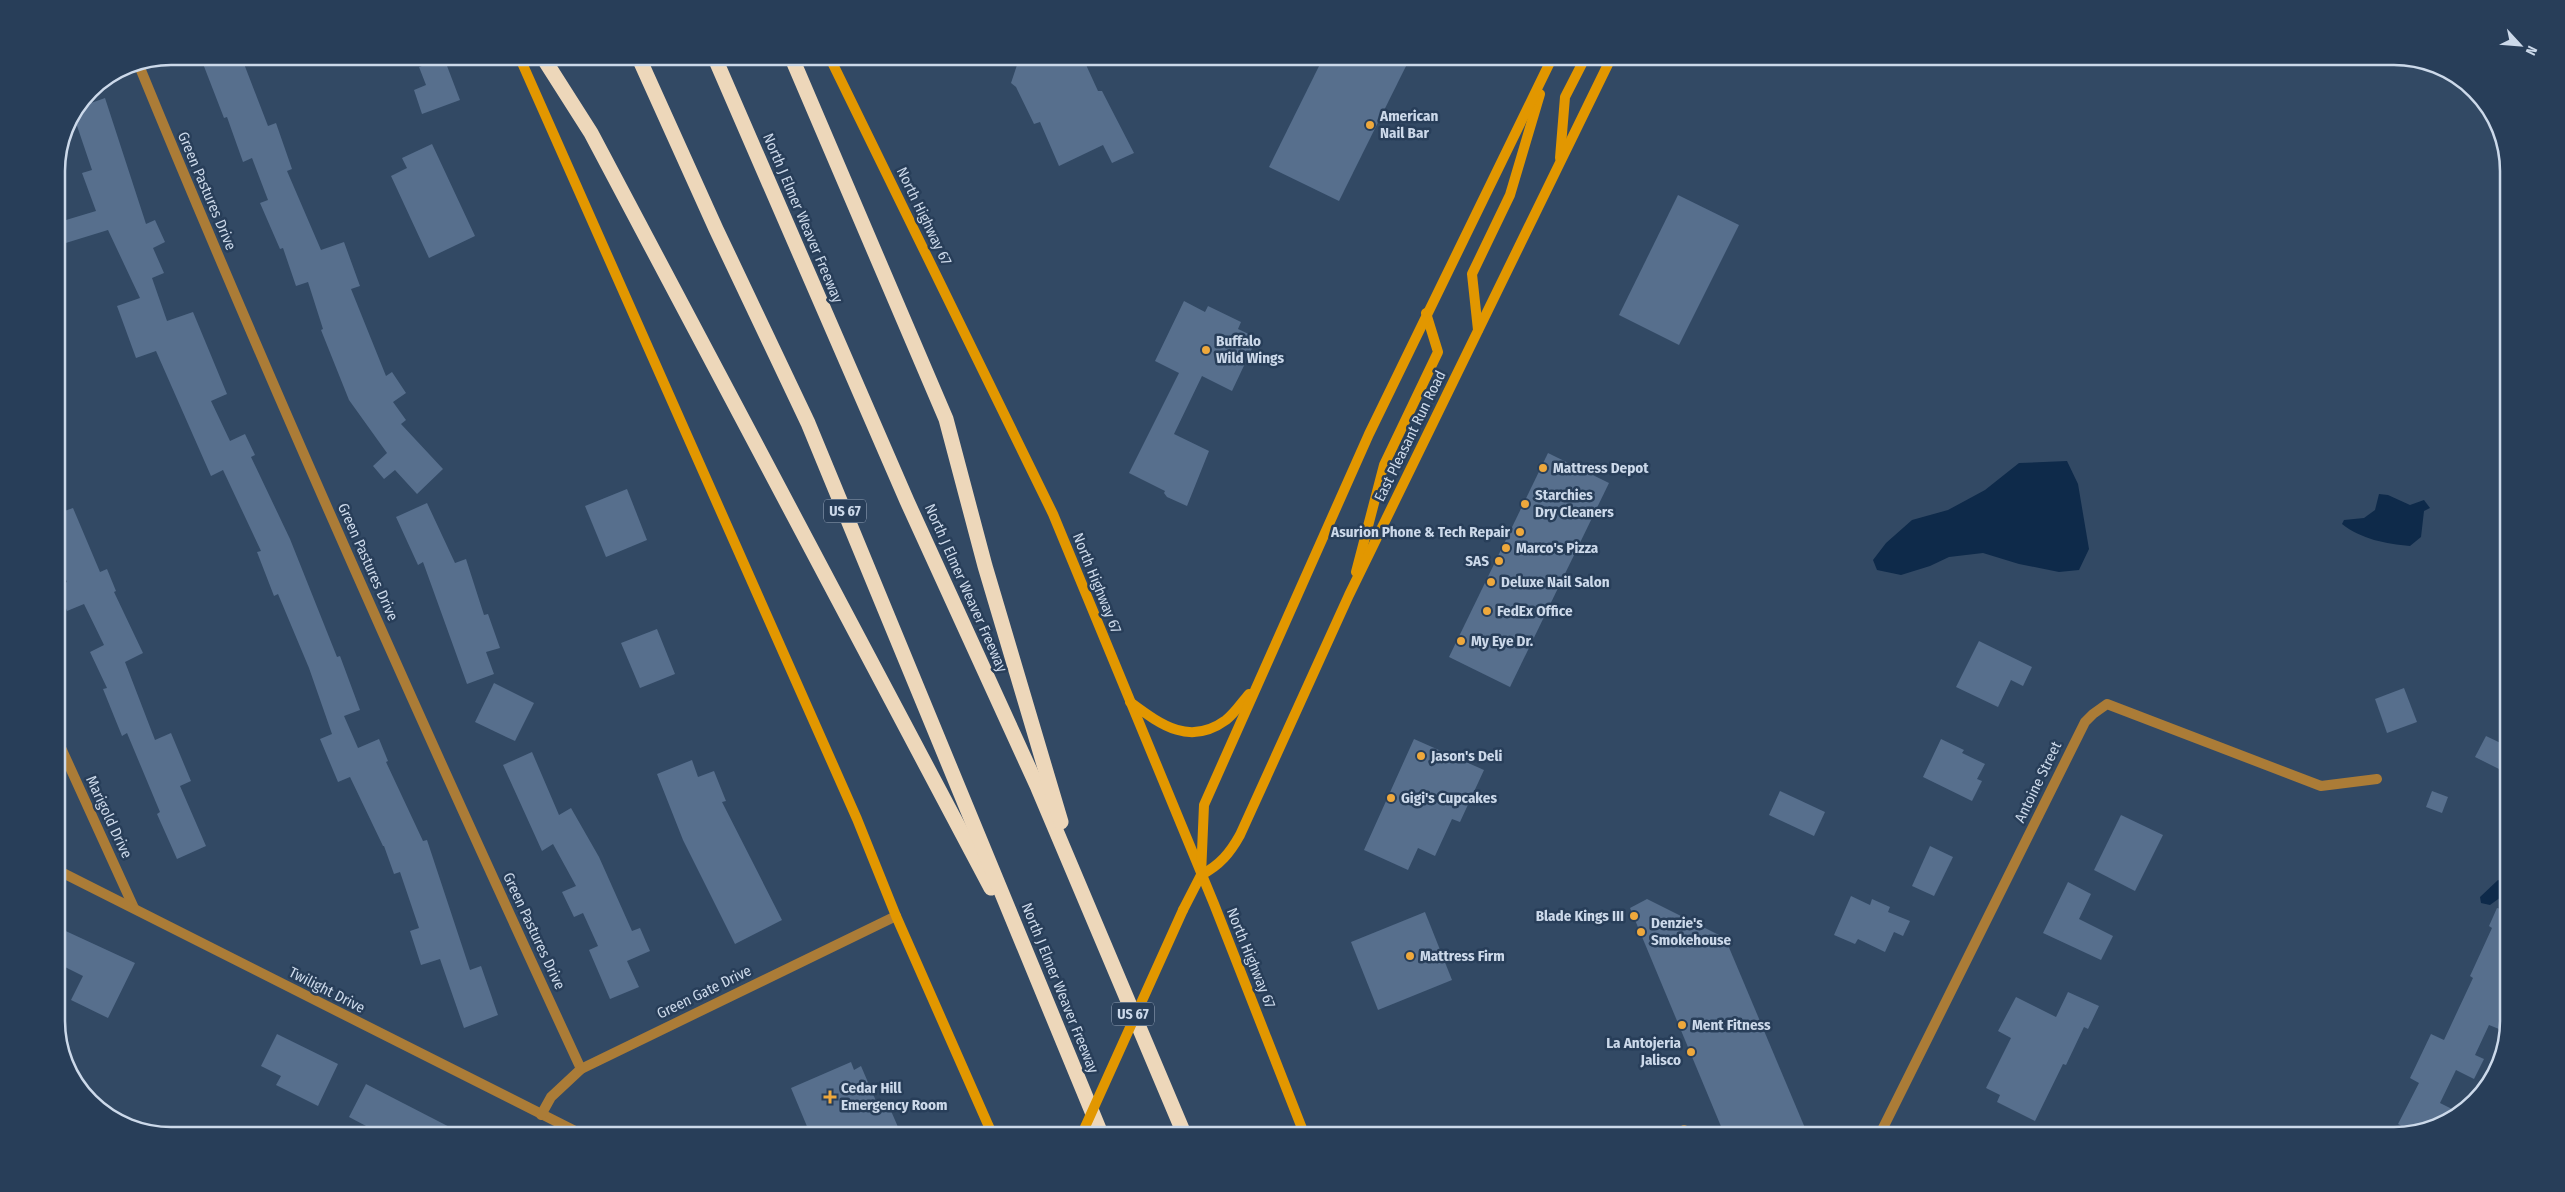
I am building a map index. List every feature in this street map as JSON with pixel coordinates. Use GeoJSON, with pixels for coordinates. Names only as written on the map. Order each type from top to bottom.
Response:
{"type":"FeatureCollection","features":[{"type":"Feature","properties":{"kind":"highway"},"geometry":{"type":"LineString","coordinates":[[548,65],[591,133],[1035,974]]}},
{"type":"Feature","properties":{"kind":"highway","name":"North J Elmer Weaver Freeway"},"geometry":{"type":"LineString","coordinates":[[642,65],[716,229],[808,423],[1098,1127]]}},
{"type":"Feature","properties":{"kind":"highway","name":"North J Elmer Weaver Freeway"},"geometry":{"type":"LineString","coordinates":[[718,65],[907,501],[1038,788],[1181,1127]]}},
{"type":"Feature","properties":{"kind":"highway"},"geometry":{"type":"LineString","coordinates":[[795,65],[946,419],[985,566],[1082,893]]}},
{"type":"Feature","properties":{"kind":"main road"},"geometry":{"type":"LineString","coordinates":[[523,65],[857,819],[896,916],[989,1127]]}},
{"type":"Feature","properties":{"kind":"main road","name":"North Highway 67"},"geometry":{"type":"LineString","coordinates":[[833,65],[1053,514],[1128,701],[1201,875],[1301,1127]]}},
{"type":"Feature","properties":{"kind":"main road"},"geometry":{"type":"LineString","coordinates":[[1085,1127],[1183,910],[1201,875],[1204,805],[1255,688],[1369,434],[1426,313],[1549,65]]}},
{"type":"Feature","properties":{"kind":"main road"},"geometry":{"type":"LineString","coordinates":[[1478,330],[1472,274],[1510,194],[1549,65]]}},
{"type":"Feature","properties":{"kind":"main road"},"geometry":{"type":"LineString","coordinates":[[1559,164],[1565,97],[1581,65]]}},
{"type":"Feature","properties":{"kind":"main road","name":"East Pleasant Run Road"},"geometry":{"type":"LineString","coordinates":[[1201,875],[1217,867],[1231,852],[1240,835],[1350,595],[1608,65]]}},
{"type":"Feature","properties":{"kind":"main road"},"geometry":{"type":"LineString","coordinates":[[1350,595],[1384,465],[1438,352],[1426,313]]}},
{"type":"Feature","properties":{"kind":"main road"},"geometry":{"type":"LineString","coordinates":[[1128,701],[1157,722],[1177,732],[1204,731],[1226,720],[1255,688]]}},
{"type":"Feature","properties":{"kind":"street","name":"Green Pastures Drive"},"geometry":{"type":"LineString","coordinates":[[141,70],[309,467],[483,856],[581,1069]]}},
{"type":"Feature","properties":{"kind":"street","name":"Antoine Street"},"geometry":{"type":"LineString","coordinates":[[1883,1127],[2080,731],[2093,714],[2107,704],[2321,786],[2377,780]]}},
{"type":"Feature","properties":{"kind":"street","name":"Marigold Drive"},"geometry":{"type":"LineString","coordinates":[[65,758],[134,908]]}},
{"type":"Feature","properties":{"kind":"street","name":"Twilight Drive"},"geometry":{"type":"LineString","coordinates":[[65,874],[566,1127]]}},
{"type":"Feature","properties":{"kind":"street","name":"Green Gate Drive"},"geometry":{"type":"LineString","coordinates":[[541,1115],[551,1097],[581,1069],[896,916]]}},
{"type":"Feature","properties":{"kind":"water"},"geometry":{"type":"Polygon","coordinates":[[[2067,461],[2078,484],[2089,549],[2079,570],[2059,572],[2019,564],[1983,553],[1949,557],[1930,566],[1901,575],[1877,570],[1873,560],[1886,543],[1912,520],[1948,510],[1985,490],[2019,463],[2067,461]]]}},
{"type":"Feature","properties":{"kind":"water"},"geometry":{"type":"Polygon","coordinates":[[[2379,494],[2388,495],[2410,505],[2424,500],[2430,508],[2424,511],[2421,537],[2410,546],[2374,540],[2342,524],[2344,520],[2364,518],[2375,510],[2379,494]]]}},
{"type":"Feature","properties":{"kind":"water"},"geometry":{"type":"Polygon","coordinates":[[[2498,880],[2500,881],[2500,898],[2490,905],[2481,903],[2480,897],[2498,880]]]}},
{"type":"Feature","properties":{"kind":"building"},"geometry":{"type":"Polygon","coordinates":[[[203,65],[244,65],[268,126],[276,123],[292,169],[287,171],[321,250],[344,242],[360,286],[351,289],[386,376],[392,372],[406,393],[393,402],[406,420],[401,424],[443,469],[417,494],[395,470],[384,479],[373,466],[387,453],[349,400],[321,330],[323,329],[308,282],[296,286],[283,248],[280,249],[260,203],[268,200],[252,158],[243,162],[227,117],[224,118],[203,65]]]}},
{"type":"Feature","properties":{"kind":"building"},"geometry":{"type":"Polygon","coordinates":[[[425,65],[447,65],[460,100],[422,114],[414,90],[426,85],[419,67],[425,65]]]}},
{"type":"Feature","properties":{"kind":"building"},"geometry":{"type":"Polygon","coordinates":[[[1017,65],[1086,65],[1098,91],[1102,91],[1134,153],[1112,163],[1103,145],[1059,166],[1040,122],[1034,124],[1016,87],[1011,83],[1017,65]]]}},
{"type":"Feature","properties":{"kind":"building"},"geometry":{"type":"Polygon","coordinates":[[[1320,65],[1407,65],[1339,201],[1269,167],[1320,65]]]}},
{"type":"Feature","properties":{"kind":"building"},"geometry":{"type":"Polygon","coordinates":[[[105,98],[146,224],[155,220],[165,242],[153,248],[164,273],[152,278],[167,321],[193,312],[227,394],[211,401],[230,441],[245,434],[255,455],[251,457],[290,539],[337,657],[340,656],[360,710],[344,716],[358,748],[379,739],[388,761],[386,762],[423,841],[427,840],[470,970],[481,966],[498,1015],[464,1028],[440,959],[421,965],[410,931],[419,928],[400,872],[394,874],[384,846],[350,777],[338,782],[320,739],[332,734],[309,668],[278,594],[274,596],[257,552],[261,551],[223,470],[211,476],[156,351],[136,358],[117,306],[140,298],[108,230],[65,243],[65,220],[96,211],[82,173],[92,170],[76,124],[90,103],[105,98]]]}},
{"type":"Feature","properties":{"kind":"building"},"geometry":{"type":"Polygon","coordinates":[[[432,144],[475,236],[429,258],[391,176],[407,168],[402,158],[432,144]]]}},
{"type":"Feature","properties":{"kind":"building"},"geometry":{"type":"Polygon","coordinates":[[[1678,195],[1739,225],[1679,345],[1619,315],[1678,195]]]}},
{"type":"Feature","properties":{"kind":"building"},"geometry":{"type":"Polygon","coordinates":[[[1184,301],[1205,312],[1208,306],[1241,322],[1238,329],[1257,338],[1232,391],[1202,376],[1174,434],[1209,451],[1187,506],[1167,497],[1164,493],[1165,491],[1129,473],[1179,373],[1155,361],[1184,301]]]}},
{"type":"Feature","properties":{"kind":"building"},"geometry":{"type":"Polygon","coordinates":[[[1548,453],[1609,483],[1510,687],[1449,657],[1548,453]]]}},
{"type":"Feature","properties":{"kind":"building"},"geometry":{"type":"Polygon","coordinates":[[[627,489],[647,540],[606,557],[585,506],[627,489]]]}},
{"type":"Feature","properties":{"kind":"building"},"geometry":{"type":"Polygon","coordinates":[[[427,503],[455,563],[466,559],[484,615],[488,614],[500,648],[486,652],[494,674],[467,684],[423,562],[418,565],[396,517],[427,503]]]}},
{"type":"Feature","properties":{"kind":"building"},"geometry":{"type":"Polygon","coordinates":[[[73,508],[100,572],[107,569],[116,591],[114,592],[143,653],[125,662],[155,740],[171,733],[191,781],[180,786],[206,846],[177,859],[157,814],[160,812],[127,733],[122,736],[103,689],[107,688],[90,652],[104,645],[84,604],[67,611],[65,606],[65,583],[67,582],[65,577],[65,511],[73,508]]]}},
{"type":"Feature","properties":{"kind":"building"},"geometry":{"type":"Polygon","coordinates":[[[657,629],[675,674],[640,688],[621,643],[657,629]]]}},
{"type":"Feature","properties":{"kind":"building"},"geometry":{"type":"Polygon","coordinates":[[[1979,641],[2032,667],[2023,686],[2011,680],[1998,707],[1956,687],[1979,641]]]}},
{"type":"Feature","properties":{"kind":"building"},"geometry":{"type":"Polygon","coordinates":[[[494,683],[534,703],[515,741],[475,722],[494,683]]]}},
{"type":"Feature","properties":{"kind":"building"},"geometry":{"type":"Polygon","coordinates":[[[2404,688],[2417,722],[2387,733],[2375,699],[2404,688]]]}},
{"type":"Feature","properties":{"kind":"building"},"geometry":{"type":"Polygon","coordinates":[[[2486,736],[2500,743],[2500,770],[2475,757],[2486,736]]]}},
{"type":"Feature","properties":{"kind":"building"},"geometry":{"type":"Polygon","coordinates":[[[1414,739],[1484,770],[1460,822],[1452,819],[1435,856],[1418,848],[1408,870],[1364,850],[1414,739]]]}},
{"type":"Feature","properties":{"kind":"building"},"geometry":{"type":"Polygon","coordinates":[[[1941,739],[1964,750],[1962,753],[1985,764],[1977,779],[1982,781],[1972,801],[1923,777],[1941,739]]]}},
{"type":"Feature","properties":{"kind":"building"},"geometry":{"type":"Polygon","coordinates":[[[532,752],[559,815],[571,808],[599,857],[632,931],[640,928],[650,951],[627,961],[639,987],[610,999],[589,950],[598,946],[583,913],[574,917],[562,892],[576,886],[553,844],[542,851],[503,765],[532,752]]]}},
{"type":"Feature","properties":{"kind":"building"},"geometry":{"type":"Polygon","coordinates":[[[692,760],[698,777],[714,771],[726,801],[722,802],[782,920],[735,944],[683,840],[657,774],[692,760]]]}},
{"type":"Feature","properties":{"kind":"building"},"geometry":{"type":"Polygon","coordinates":[[[1780,791],[1825,812],[1814,836],[1769,815],[1780,791]]]}},
{"type":"Feature","properties":{"kind":"building"},"geometry":{"type":"Polygon","coordinates":[[[2432,791],[2448,797],[2442,813],[2426,807],[2432,791]]]}},
{"type":"Feature","properties":{"kind":"building"},"geometry":{"type":"Polygon","coordinates":[[[2121,815],[2163,835],[2135,891],[2094,870],[2121,815]]]}},
{"type":"Feature","properties":{"kind":"building"},"geometry":{"type":"Polygon","coordinates":[[[1930,846],[1953,857],[1934,896],[1912,886],[1930,846]]]}},
{"type":"Feature","properties":{"kind":"building"},"geometry":{"type":"Polygon","coordinates":[[[2068,882],[2091,894],[2079,919],[2113,936],[2101,960],[2043,933],[2068,882]]]}},
{"type":"Feature","properties":{"kind":"building"},"geometry":{"type":"Polygon","coordinates":[[[1851,896],[1870,905],[1872,899],[1890,907],[1888,912],[1910,921],[1903,936],[1894,932],[1885,952],[1858,939],[1855,944],[1834,935],[1851,896]]]}},
{"type":"Feature","properties":{"kind":"building"},"geometry":{"type":"Polygon","coordinates":[[[1647,899],[1725,938],[1805,1127],[1721,1127],[1630,908],[1647,899]]]}},
{"type":"Feature","properties":{"kind":"building"},"geometry":{"type":"Polygon","coordinates":[[[2497,908],[2500,909],[2500,1027],[2499,1029],[2489,1025],[2475,1055],[2484,1059],[2474,1079],[2456,1070],[2440,1103],[2453,1109],[2428,1121],[2402,1126],[2398,1124],[2419,1083],[2410,1078],[2431,1034],[2444,1040],[2473,978],[2470,976],[2492,928],[2489,926],[2497,908]]]}},
{"type":"Feature","properties":{"kind":"building"},"geometry":{"type":"Polygon","coordinates":[[[1425,912],[1452,980],[1378,1010],[1351,942],[1425,912]]]}},
{"type":"Feature","properties":{"kind":"building"},"geometry":{"type":"Polygon","coordinates":[[[65,931],[135,963],[108,1018],[71,1000],[83,976],[65,967],[65,931]]]}},
{"type":"Feature","properties":{"kind":"building"},"geometry":{"type":"Polygon","coordinates":[[[2068,992],[2099,1006],[2088,1029],[2084,1027],[2066,1065],[2063,1064],[2035,1121],[1997,1102],[2000,1095],[1986,1088],[2011,1038],[1998,1031],[2016,997],[2056,1017],[2068,992]]]}},
{"type":"Feature","properties":{"kind":"building"},"geometry":{"type":"Polygon","coordinates":[[[277,1034],[338,1064],[318,1106],[276,1085],[281,1076],[261,1066],[277,1034]]]}},
{"type":"Feature","properties":{"kind":"building","name":"Cedar Hill Emergency Room"},"geometry":{"type":"Polygon","coordinates":[[[851,1062],[854,1070],[861,1066],[879,1108],[888,1104],[898,1127],[807,1127],[791,1088],[851,1062]]]}},
{"type":"Feature","properties":{"kind":"building"},"geometry":{"type":"Polygon","coordinates":[[[366,1084],[450,1127],[368,1127],[349,1117],[366,1084]]]}},
{"type":"Feature","properties":{"kind":"place","name":"American Nail Bar"},"geometry":{"type":"Point","coordinates":[1370,125]}},
{"type":"Feature","properties":{"kind":"place","name":"Buffalo Wild Wings"},"geometry":{"type":"Point","coordinates":[1206,350]}},
{"type":"Feature","properties":{"kind":"place","name":"Mattress Depot"},"geometry":{"type":"Point","coordinates":[1543,468]}},
{"type":"Feature","properties":{"kind":"place","name":"Starchies Dry Cleaners"},"geometry":{"type":"Point","coordinates":[1525,504]}},
{"type":"Feature","properties":{"kind":"place","name":"Asurion Phone & Tech Repair"},"geometry":{"type":"Point","coordinates":[1520,532]}},
{"type":"Feature","properties":{"kind":"place","name":"Marco's Pizza"},"geometry":{"type":"Point","coordinates":[1506,548]}},
{"type":"Feature","properties":{"kind":"place","name":"SAS"},"geometry":{"type":"Point","coordinates":[1499,561]}},
{"type":"Feature","properties":{"kind":"place","name":"Deluxe Nail Salon"},"geometry":{"type":"Point","coordinates":[1491,582]}},
{"type":"Feature","properties":{"kind":"place","name":"FedEx Office"},"geometry":{"type":"Point","coordinates":[1487,611]}},
{"type":"Feature","properties":{"kind":"place","name":"My Eye Dr."},"geometry":{"type":"Point","coordinates":[1461,641]}},
{"type":"Feature","properties":{"kind":"place","name":"Jason's Deli"},"geometry":{"type":"Point","coordinates":[1421,756]}},
{"type":"Feature","properties":{"kind":"place","name":"Gigi's Cupcakes"},"geometry":{"type":"Point","coordinates":[1391,798]}},
{"type":"Feature","properties":{"kind":"place","name":"Blade Kings III"},"geometry":{"type":"Point","coordinates":[1634,916]}},
{"type":"Feature","properties":{"kind":"place","name":"Denzie's Smokehouse"},"geometry":{"type":"Point","coordinates":[1641,932]}},
{"type":"Feature","properties":{"kind":"place","name":"Mattress Firm"},"geometry":{"type":"Point","coordinates":[1410,956]}},
{"type":"Feature","properties":{"kind":"place","name":"Ment Fitness"},"geometry":{"type":"Point","coordinates":[1682,1025]}},
{"type":"Feature","properties":{"kind":"place","name":"La Antojeria Jalisco"},"geometry":{"type":"Point","coordinates":[1691,1052]}},
{"type":"Feature","properties":{"kind":"place","name":"Cedar Hill Emergency Room"},"geometry":{"type":"Point","coordinates":[830,1097]}}]}
